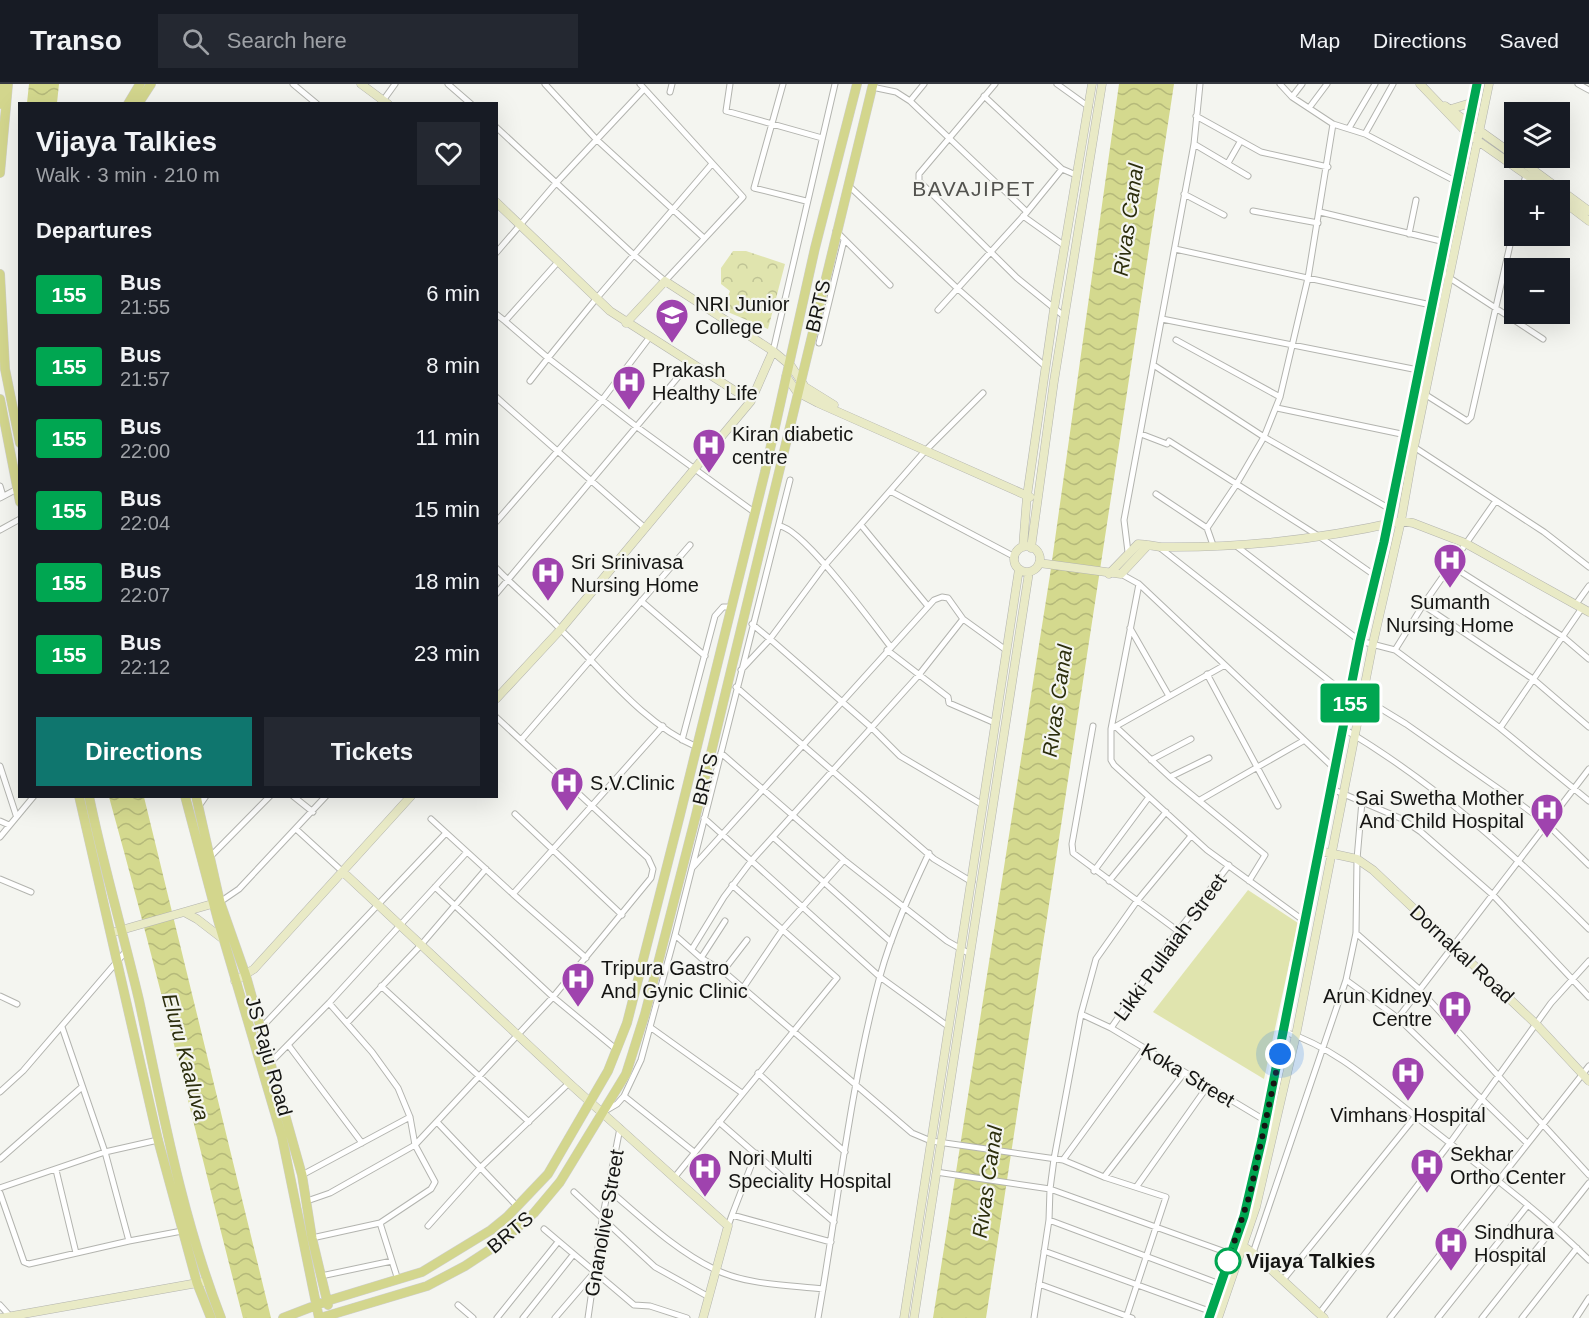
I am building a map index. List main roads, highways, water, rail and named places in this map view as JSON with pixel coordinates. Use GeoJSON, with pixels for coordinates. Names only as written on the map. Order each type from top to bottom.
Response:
{"type":"FeatureCollection","features":[{"type":"Feature","properties":{"kind":"main road"},"geometry":{"type":"LineString","coordinates":[[0,104],[2,84]]}},
{"type":"Feature","properties":{"kind":"main road"},"geometry":{"type":"LineString","coordinates":[[0,173],[8,84]]}},
{"type":"Feature","properties":{"kind":"main road"},"geometry":{"type":"LineString","coordinates":[[129,102],[138,88],[151,84]]}},
{"type":"Feature","properties":{"kind":"main road"},"geometry":{"type":"LineString","coordinates":[[283,1318],[327,1301],[398,1280],[457,1253],[507,1217],[548,1174],[591,1101],[617,1050],[630,1011],[732,607],[857,84]]}},
{"type":"Feature","properties":{"kind":"main road","name":"BRTS"},"geometry":{"type":"LineString","coordinates":[[325,1317],[427,1286],[465,1266],[500,1243],[549,1197],[626,1074],[640,1034],[799,393],[835,231],[872,85]]}},
{"type":"Feature","properties":{"kind":"main road"},"geometry":{"type":"LineString","coordinates":[[0,274],[5,369],[18,433]]}},
{"type":"Feature","properties":{"kind":"main road"},"geometry":{"type":"LineString","coordinates":[[0,399],[18,493]]}},
{"type":"Feature","properties":{"kind":"main road"},"geometry":{"type":"LineString","coordinates":[[79,798],[158,1140],[182,1231],[202,1282],[221,1318]]}},
{"type":"Feature","properties":{"kind":"main road"},"geometry":{"type":"LineString","coordinates":[[89,798],[127,950],[165,1129],[211,1318]]}},
{"type":"Feature","properties":{"kind":"main road","name":"JS Raju Road"},"geometry":{"type":"LineString","coordinates":[[186,798],[217,903],[246,976],[302,1175],[312,1238],[327,1301],[325,1317]]}},
{"type":"Feature","properties":{"kind":"main road","name":"JS Raju Road"},"geometry":{"type":"LineString","coordinates":[[198,801],[210,857],[223,939],[282,1137],[316,1306],[325,1317]]}},
{"type":"Feature","properties":{"kind":"water"},"geometry":{"type":"Polygon","coordinates":[[[29,84],[59,84],[57,102],[27,102],[29,84]]]}},
{"type":"Feature","properties":{"kind":"water","name":"Rivas Canal"},"geometry":{"type":"Polygon","coordinates":[[[1119,84],[1174,84],[986,1318],[933,1318],[1050,575],[1119,84]]]}},
{"type":"Feature","properties":{"kind":"water","name":"Eluru Kaaluva"},"geometry":{"type":"Polygon","coordinates":[[[109,798],[144,798],[271,1318],[243,1318],[109,798]]]}},
{"type":"Feature","properties":{"kind":"place","name":"NRI Junior College"},"geometry":{"type":"Point","coordinates":[672,344]}},
{"type":"Feature","properties":{"kind":"place","name":"Prakash Healthy Life"},"geometry":{"type":"Point","coordinates":[629,411]}},
{"type":"Feature","properties":{"kind":"place","name":"Kiran diabetic centre"},"geometry":{"type":"Point","coordinates":[709,474]}},
{"type":"Feature","properties":{"kind":"place","name":"Sumanth Nursing Home"},"geometry":{"type":"Point","coordinates":[1450,589]}},
{"type":"Feature","properties":{"kind":"place","name":"Sri Srinivasa Nursing Home"},"geometry":{"type":"Point","coordinates":[548,602]}},
{"type":"Feature","properties":{"kind":"place","name":"S.V.Clinic"},"geometry":{"type":"Point","coordinates":[567,812]}},
{"type":"Feature","properties":{"kind":"place","name":"Sai Swetha Mother And Child Hospital"},"geometry":{"type":"Point","coordinates":[1547,839]}},
{"type":"Feature","properties":{"kind":"place","name":"Tripura Gastro And Gynic Clinic"},"geometry":{"type":"Point","coordinates":[578,1008]}},
{"type":"Feature","properties":{"kind":"place","name":"Arun Kidney Centre"},"geometry":{"type":"Point","coordinates":[1455,1036]}},
{"type":"Feature","properties":{"kind":"place","name":"Vimhans Hospital"},"geometry":{"type":"Point","coordinates":[1408,1102]}},
{"type":"Feature","properties":{"kind":"place","name":"Sekhar Ortho Center"},"geometry":{"type":"Point","coordinates":[1427,1194]}},
{"type":"Feature","properties":{"kind":"place","name":"Nori Multi Speciality Hospital"},"geometry":{"type":"Point","coordinates":[705,1198]}},
{"type":"Feature","properties":{"kind":"place","name":"Vijaya Talkies"},"geometry":{"type":"Point","coordinates":[1228,1261]}},
{"type":"Feature","properties":{"kind":"place","name":"Sindhura Hospital"},"geometry":{"type":"Point","coordinates":[1451,1272]}},
{"type":"Feature","properties":{"kind":"district","name":"BAVAJIPET"},"geometry":{"type":"Point","coordinates":[974,188]}}]}
